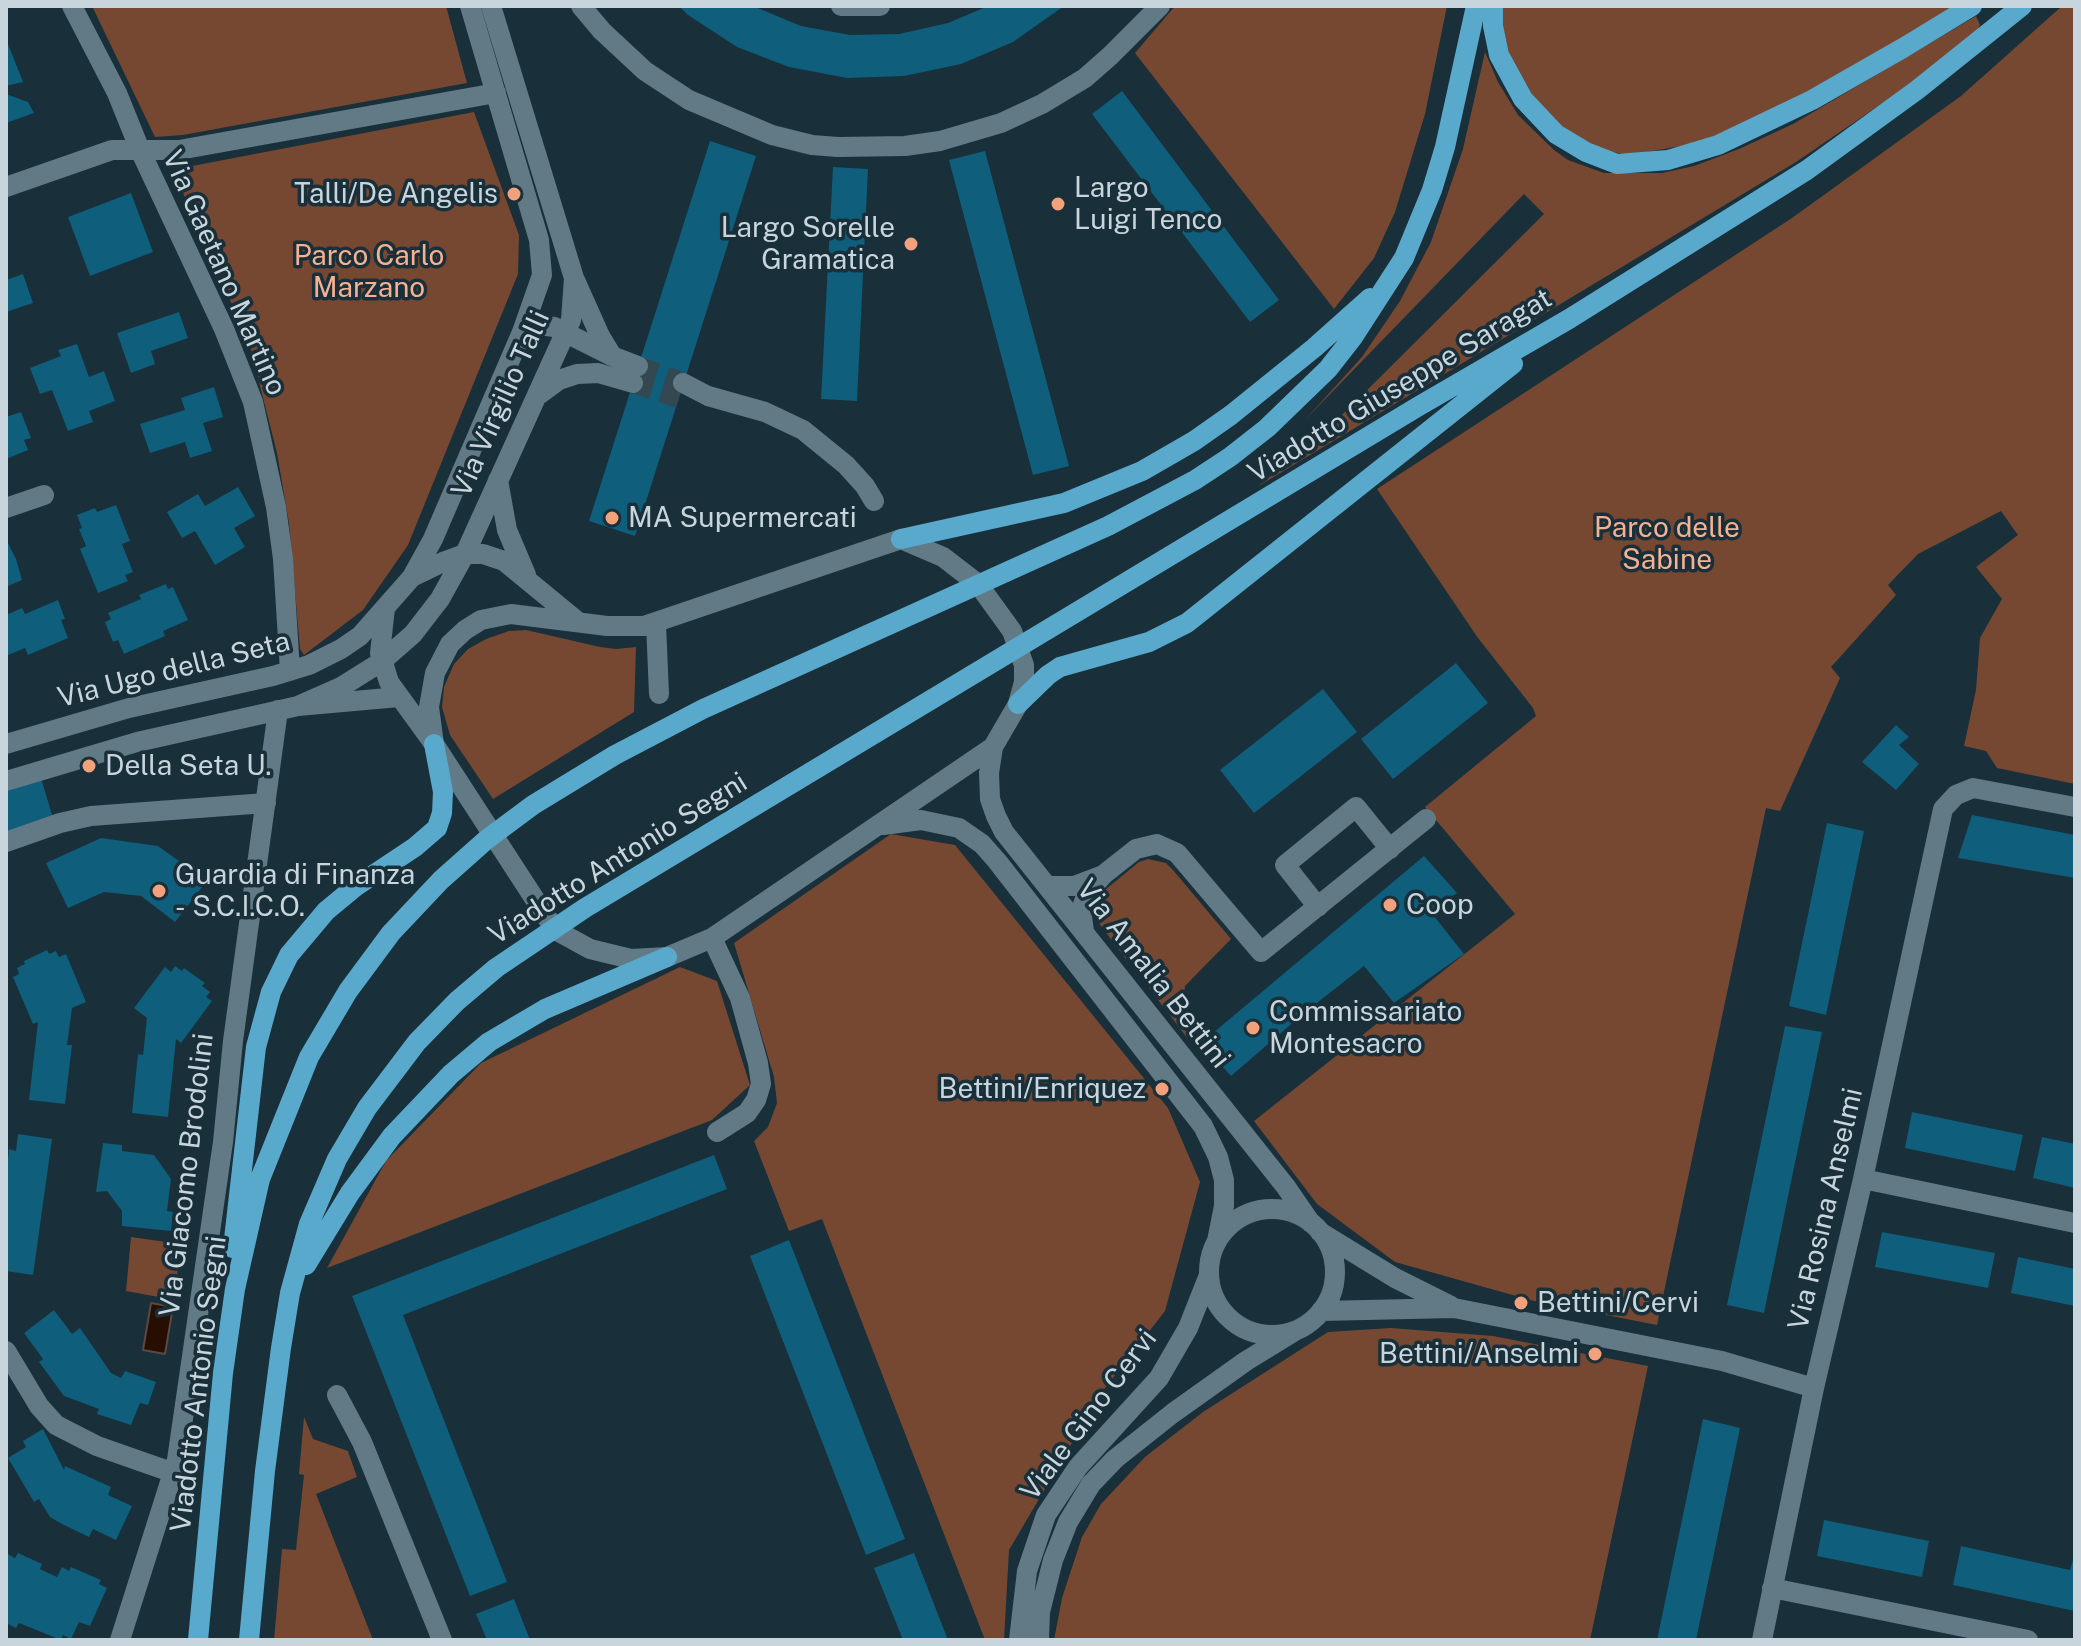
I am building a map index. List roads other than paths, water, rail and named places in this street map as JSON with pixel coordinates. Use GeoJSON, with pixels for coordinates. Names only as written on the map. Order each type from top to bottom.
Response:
{"type":"FeatureCollection","features":[{"type":"Feature","properties":{"kind":"main road","name":"Viadotto Giuseppe Saragat"},"geometry":{"type":"LineString","coordinates":[[746,691],[1108,526],[1176,491],[1248,444],[1283,415],[1328,369],[1353,337],[1413,239],[1432,190],[1452,120],[1476,6]]}},
{"type":"Feature","properties":{"kind":"main road"},"geometry":{"type":"LineString","coordinates":[[1493,6],[1493,26],[1499,55],[1523,99],[1556,134],[1617,164],[1668,160],[1718,145],[1812,100],[1972,6]]}},
{"type":"Feature","properties":{"kind":"main road","name":"Viadotto Giuseppe Saragat"},"geometry":{"type":"LineString","coordinates":[[788,786],[1569,319],[1832,152],[1959,58],[2022,6]]}},
{"type":"Feature","properties":{"kind":"main road"},"geometry":{"type":"LineString","coordinates":[[901,539],[1064,503],[1128,479],[1194,441],[1231,415],[1314,348],[1391,279]]}},
{"type":"Feature","properties":{"kind":"main road"},"geometry":{"type":"LineString","coordinates":[[1018,704],[1060,667],[1149,642],[1187,623],[1569,319]]}},
{"type":"Feature","properties":{"kind":"main road","name":"Viadotto Antonio Segni"},"geometry":{"type":"LineString","coordinates":[[198,1640],[217,1428],[232,1311],[249,1220],[265,1162],[309,1057],[360,974],[391,933],[441,880],[509,822],[615,755],[703,709],[746,691]]}},
{"type":"Feature","properties":{"kind":"main road"},"geometry":{"type":"LineString","coordinates":[[232,1311],[236,1205],[256,1047],[266,1004],[289,955],[317,920],[355,887],[415,847],[437,828],[442,813],[443,792],[434,744]]}},
{"type":"Feature","properties":{"kind":"main road","name":"Viadotto Antonio Segni"},"geometry":{"type":"LineString","coordinates":[[249,1640],[271,1422],[290,1293],[309,1224],[345,1144],[373,1099],[417,1042],[483,979],[536,939],[788,786]]}},
{"type":"Feature","properties":{"kind":"main road"},"geometry":{"type":"LineString","coordinates":[[290,1293],[320,1239],[382,1150],[423,1101],[451,1074],[489,1042],[545,1009],[667,957]]}},
{"type":"Feature","properties":{"kind":"street","name":"Via Gaetano Martino"},"geometry":{"type":"LineString","coordinates":[[72,6],[110,79],[224,329],[253,402],[276,507],[283,559],[290,671]]}},
{"type":"Feature","properties":{"kind":"street","name":"Via Virgilio Talli"},"geometry":{"type":"LineString","coordinates":[[412,577],[433,539],[522,332],[540,282],[542,251],[470,6]]}},
{"type":"Feature","properties":{"kind":"street","name":"Via Virgilio Talli"},"geometry":{"type":"LineString","coordinates":[[288,708],[341,687],[381,662],[422,623],[446,590],[566,333],[573,310],[574,278],[491,6]]}},
{"type":"Feature","properties":{"kind":"street"},"geometry":{"type":"LineString","coordinates":[[581,6],[637,65],[689,100],[772,135],[812,145],[849,147],[905,146],[940,141],[983,130],[1013,118],[1085,78],[1160,6]]}},
{"type":"Feature","properties":{"kind":"street"},"geometry":{"type":"LineString","coordinates":[[841,6],[880,6]]}},
{"type":"Feature","properties":{"kind":"street"},"geometry":{"type":"LineString","coordinates":[[6,187],[121,149],[179,150],[496,93]]}},
{"type":"Feature","properties":{"kind":"street"},"geometry":{"type":"LineString","coordinates":[[574,278],[612,356]]}},
{"type":"Feature","properties":{"kind":"street"},"geometry":{"type":"LineString","coordinates":[[522,332],[539,325],[554,327],[612,356],[635,375],[577,374],[552,385],[532,403]]}},
{"type":"Feature","properties":{"kind":"street"},"geometry":{"type":"LineString","coordinates":[[681,390],[699,399],[708,396],[765,412],[803,430],[846,465],[874,501]]}},
{"type":"Feature","properties":{"kind":"street"},"geometry":{"type":"LineString","coordinates":[[498,480],[511,542],[526,575],[536,587]]}},
{"type":"Feature","properties":{"kind":"street"},"geometry":{"type":"LineString","coordinates":[[6,508],[44,495]]}},
{"type":"Feature","properties":{"kind":"street"},"geometry":{"type":"LineString","coordinates":[[385,608],[381,662],[389,682],[434,744],[538,906],[559,932],[590,949],[609,956],[639,960],[667,957],[712,938],[993,747],[1018,704],[1024,682],[1022,659],[1016,638],[999,610],[960,568],[925,547],[901,539],[656,624],[619,627],[535,615],[503,614],[481,620],[459,635],[442,656],[431,685],[430,717],[434,744]]}},
{"type":"Feature","properties":{"kind":"street"},"geometry":{"type":"LineString","coordinates":[[412,577],[465,554],[483,554],[499,559],[577,621]]}},
{"type":"Feature","properties":{"kind":"street","name":"Via Ugo della Seta"},"geometry":{"type":"LineString","coordinates":[[6,744],[129,708],[290,671],[322,659],[353,641],[412,577]]}},
{"type":"Feature","properties":{"kind":"street"},"geometry":{"type":"LineString","coordinates":[[656,624],[659,694]]}},
{"type":"Feature","properties":{"kind":"street"},"geometry":{"type":"LineString","coordinates":[[6,781],[137,742],[288,708],[399,697]]}},
{"type":"Feature","properties":{"kind":"street","name":"Via Giacomo Brodolini"},"geometry":{"type":"LineString","coordinates":[[120,1640],[174,1473],[223,1142],[233,1041],[266,803],[288,708]]}},
{"type":"Feature","properties":{"kind":"street","name":"Via Amalia Bettini"},"geometry":{"type":"LineString","coordinates":[[993,747],[989,785],[996,816],[1004,832],[1315,1227],[1395,1278],[1454,1308]]}},
{"type":"Feature","properties":{"kind":"street","name":"Via Rosina Anselmi"},"geometry":{"type":"LineString","coordinates":[[1762,1640],[1814,1388],[1863,1179],[1941,814],[1956,795],[1973,788],[2075,807]]}},
{"type":"Feature","properties":{"kind":"street"},"geometry":{"type":"LineString","coordinates":[[6,842],[91,816],[266,803]]}},
{"type":"Feature","properties":{"kind":"street"},"geometry":{"type":"LineString","coordinates":[[1318,907],[1285,865],[1356,807],[1390,849]]}},
{"type":"Feature","properties":{"kind":"street"},"geometry":{"type":"LineString","coordinates":[[1048,886],[1074,886],[1103,875],[1140,847],[1153,844],[1166,847],[1177,853],[1261,952],[1426,819]]}},
{"type":"Feature","properties":{"kind":"street"},"geometry":{"type":"LineString","coordinates":[[878,826],[921,820],[967,832],[997,861],[1203,1126],[1224,1180],[1224,1206],[1209,1275],[1215,1300],[1229,1318],[1243,1328],[1269,1335],[1295,1331],[1321,1311],[1332,1290],[1335,1271],[1329,1248],[1315,1227],[1286,1211],[1259,1211],[1234,1221],[1217,1241]]}},
{"type":"Feature","properties":{"kind":"street"},"geometry":{"type":"LineString","coordinates":[[1085,933],[1081,916],[1083,904],[1103,875]]}},
{"type":"Feature","properties":{"kind":"street"},"geometry":{"type":"LineString","coordinates":[[712,938],[740,998],[761,1084],[756,1100],[747,1113],[717,1132]]}},
{"type":"Feature","properties":{"kind":"street"},"geometry":{"type":"LineString","coordinates":[[1863,1179],[2075,1223]]}},
{"type":"Feature","properties":{"kind":"street","name":"Viale Gino Cervi"},"geometry":{"type":"LineString","coordinates":[[1019,1640],[1027,1571],[1046,1515],[1078,1467],[1159,1378],[1188,1328],[1209,1275]]}},
{"type":"Feature","properties":{"kind":"street","name":"Via Amalia Bettini"},"geometry":{"type":"LineString","coordinates":[[1321,1311],[1454,1308],[1722,1361],[1814,1388]]}},
{"type":"Feature","properties":{"kind":"street","name":"Viale Gino Cervi"},"geometry":{"type":"LineString","coordinates":[[1039,1640],[1040,1612],[1053,1560],[1068,1522],[1091,1484],[1115,1459],[1183,1405],[1295,1331]]}},
{"type":"Feature","properties":{"kind":"street"},"geometry":{"type":"LineString","coordinates":[[6,1351],[39,1406],[56,1425],[97,1446],[174,1473]]}},
{"type":"Feature","properties":{"kind":"street"},"geometry":{"type":"LineString","coordinates":[[337,1395],[362,1442],[442,1640]]}},
{"type":"Feature","properties":{"kind":"street"},"geometry":{"type":"LineString","coordinates":[[1772,1588],[2028,1640]]}},
{"type":"Feature","properties":{"kind":"tunnel"},"geometry":{"type":"LineString","coordinates":[[638,366],[683,383]]}},
{"type":"Feature","properties":{"kind":"tunnel"},"geometry":{"type":"LineString","coordinates":[[633,383],[679,398]]}},
{"type":"Feature","properties":{"kind":"place","name":"Talli/De Angelis"},"geometry":{"type":"Point","coordinates":[514,194]}},
{"type":"Feature","properties":{"kind":"place","name":"Largo Luigi Tenco"},"geometry":{"type":"Point","coordinates":[1058,204]}},
{"type":"Feature","properties":{"kind":"place","name":"Largo Sorelle Gramatica"},"geometry":{"type":"Point","coordinates":[911,244]}},
{"type":"Feature","properties":{"kind":"place","name":"MA Supermercati"},"geometry":{"type":"Point","coordinates":[612,518]}},
{"type":"Feature","properties":{"kind":"place","name":"Della Seta U."},"geometry":{"type":"Point","coordinates":[89,766]}},
{"type":"Feature","properties":{"kind":"place","name":"Guardia di Finanza - S.C.I.C.O."},"geometry":{"type":"Point","coordinates":[159,891]}},
{"type":"Feature","properties":{"kind":"place","name":"Coop"},"geometry":{"type":"Point","coordinates":[1390,905]}},
{"type":"Feature","properties":{"kind":"place","name":"Commissariato Montesacro"},"geometry":{"type":"Point","coordinates":[1253,1028]}},
{"type":"Feature","properties":{"kind":"place","name":"Bettini/Enriquez"},"geometry":{"type":"Point","coordinates":[1162,1089]}},
{"type":"Feature","properties":{"kind":"place","name":"Bettini/Cervi"},"geometry":{"type":"Point","coordinates":[1521,1303]}},
{"type":"Feature","properties":{"kind":"place","name":"Bettini/Anselmi"},"geometry":{"type":"Point","coordinates":[1595,1354]}},
{"type":"Feature","properties":{"kind":"park label","name":"Parco Carlo Marzano"},"geometry":{"type":"Point","coordinates":[369,272]}},
{"type":"Feature","properties":{"kind":"park label","name":"Parco delle Sabine"},"geometry":{"type":"Point","coordinates":[1667,544]}}]}
